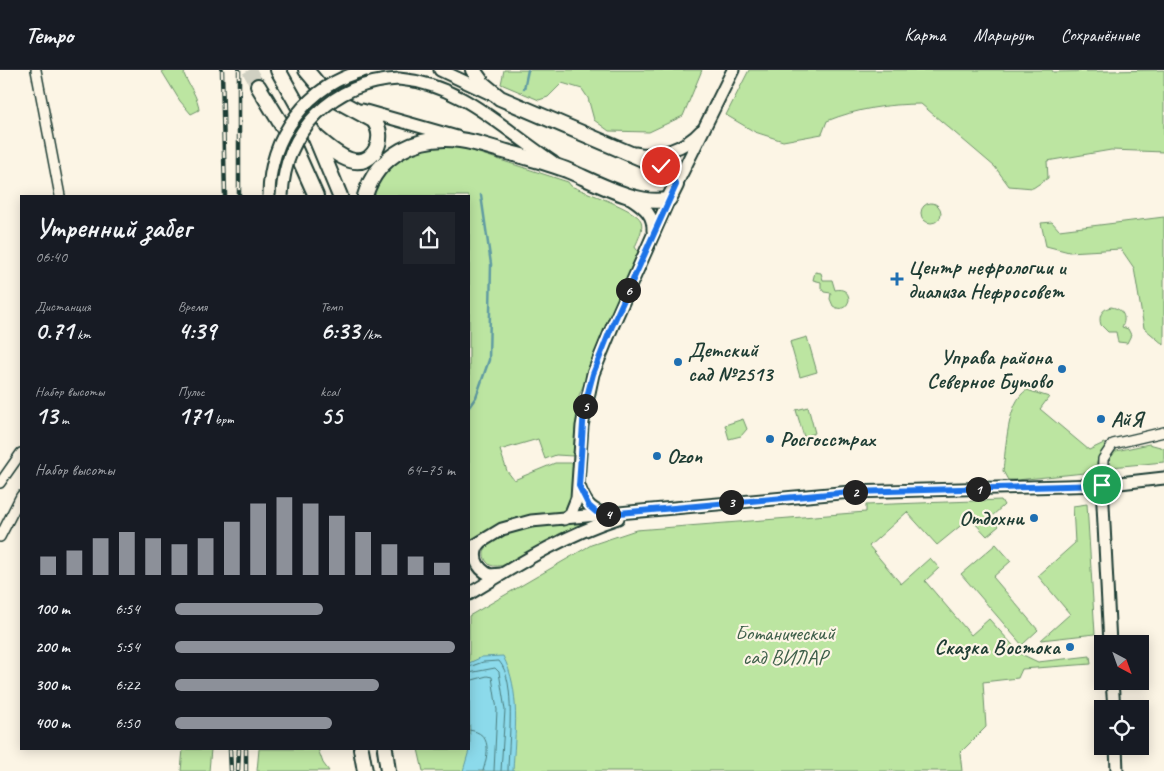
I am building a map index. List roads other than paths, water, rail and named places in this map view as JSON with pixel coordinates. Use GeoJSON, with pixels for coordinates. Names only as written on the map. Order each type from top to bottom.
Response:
{"type":"FeatureCollection","features":[{"type":"Feature","properties":{"kind":"main road"},"geometry":{"type":"LineString","coordinates":[[278,70],[315,136],[340,195]]}},
{"type":"Feature","properties":{"kind":"main road"},"geometry":{"type":"LineString","coordinates":[[306,70],[327,95],[344,105],[353,107],[373,120],[380,130],[378,147],[362,160],[350,160],[315,136]]}},
{"type":"Feature","properties":{"kind":"main road"},"geometry":{"type":"LineString","coordinates":[[364,195],[372,179],[382,165],[410,145],[432,139],[469,142],[568,171],[626,194],[652,201],[669,199],[676,185],[666,169],[500,98],[483,84],[473,70]]}},
{"type":"Feature","properties":{"kind":"main road"},"geometry":{"type":"LineString","coordinates":[[258,86],[291,140],[316,195]]}},
{"type":"Feature","properties":{"kind":"main road"},"geometry":{"type":"LineString","coordinates":[[361,750],[365,771]]}},
{"type":"Feature","properties":{"kind":"main road"},"geometry":{"type":"LineString","coordinates":[[385,750],[388,771]]}},
{"type":"Feature","properties":{"kind":"street"},"geometry":{"type":"LineString","coordinates":[[36,70],[60,195]]}},
{"type":"Feature","properties":{"kind":"street"},"geometry":{"type":"LineString","coordinates":[[269,195],[270,176],[277,148],[298,113],[323,90],[346,76],[366,70]]}},
{"type":"Feature","properties":{"kind":"street"},"geometry":{"type":"LineString","coordinates":[[429,70],[458,78]]}},
{"type":"Feature","properties":{"kind":"street"},"geometry":{"type":"LineString","coordinates":[[440,70],[500,98]]}},
{"type":"Feature","properties":{"kind":"street"},"geometry":{"type":"LineString","coordinates":[[676,185],[733,70]]}},
{"type":"Feature","properties":{"kind":"street"},"geometry":{"type":"LineString","coordinates":[[282,195],[283,180],[290,153],[301,131],[315,114],[330,101],[352,89],[375,81],[399,79],[428,83],[456,94],[541,155],[568,171]]}},
{"type":"Feature","properties":{"kind":"street"},"geometry":{"type":"LineString","coordinates":[[353,107],[430,128],[469,142]]}},
{"type":"Feature","properties":{"kind":"street"},"geometry":{"type":"LineString","coordinates":[[624,150],[651,155],[673,149],[699,134],[710,118]]}},
{"type":"Feature","properties":{"kind":"street"},"geometry":{"type":"LineString","coordinates":[[626,194],[647,210],[651,217],[653,233]]}},
{"type":"Feature","properties":{"kind":"street"},"geometry":{"type":"LineString","coordinates":[[564,519],[571,513],[578,492],[582,426],[589,387],[612,326],[669,199]]}},
{"type":"Feature","properties":{"kind":"street"},"geometry":{"type":"LineString","coordinates":[[1110,635],[1102,485],[1103,459],[1113,444],[1164,432]]}},
{"type":"Feature","properties":{"kind":"street"},"geometry":{"type":"LineString","coordinates":[[0,483],[20,453]]}},
{"type":"Feature","properties":{"kind":"street"},"geometry":{"type":"LineString","coordinates":[[470,593],[568,537],[606,518],[651,509],[851,492],[1102,485],[1164,478]]}},
{"type":"Feature","properties":{"kind":"street"},"geometry":{"type":"LineString","coordinates":[[578,492],[585,516]]}},
{"type":"Feature","properties":{"kind":"street"},"geometry":{"type":"LineString","coordinates":[[578,492],[589,506],[606,518]]}},
{"type":"Feature","properties":{"kind":"street"},"geometry":{"type":"LineString","coordinates":[[0,537],[20,498]]}},
{"type":"Feature","properties":{"kind":"street"},"geometry":{"type":"LineString","coordinates":[[470,548],[490,534],[516,524],[585,516],[606,518]]}},
{"type":"Feature","properties":{"kind":"street"},"geometry":{"type":"LineString","coordinates":[[490,534],[479,544],[476,560],[484,572],[495,576],[502,574]]}},
{"type":"Feature","properties":{"kind":"street"},"geometry":{"type":"LineString","coordinates":[[1116,755],[1117,771]]}},
{"type":"Feature","properties":{"kind":"water"},"geometry":{"type":"Polygon","coordinates":[[[503,656],[509,669],[516,712],[513,771],[463,771],[470,750],[470,663],[482,657],[503,656]]]}},
{"type":"Feature","properties":{"kind":"waterway"},"geometry":{"type":"LineString","coordinates":[[524,89],[528,70]]}},
{"type":"Feature","properties":{"kind":"waterway"},"geometry":{"type":"LineString","coordinates":[[470,406],[476,397],[489,360],[491,264],[481,195]]}},
{"type":"Feature","properties":{"kind":"tunnel"},"geometry":{"type":"LineString","coordinates":[[249,70],[258,86]]}},
{"type":"Feature","properties":{"kind":"railway"},"geometry":{"type":"LineString","coordinates":[[222,70],[225,195]]}},
{"type":"Feature","properties":{"kind":"railway"},"geometry":{"type":"LineString","coordinates":[[239,70],[239,195]]}},
{"type":"Feature","properties":{"kind":"railway"},"geometry":{"type":"LineString","coordinates":[[230,750],[231,771]]}},
{"type":"Feature","properties":{"kind":"railway"},"geometry":{"type":"LineString","coordinates":[[238,771],[239,750]]}},
{"type":"Feature","properties":{"kind":"railway"},"geometry":{"type":"LineString","coordinates":[[246,750],[246,771]]}},
{"type":"Feature","properties":{"kind":"place","name":"Центр нефрологии и диализа Нефросовет"},"geometry":{"type":"Point","coordinates":[897,279]}},
{"type":"Feature","properties":{"kind":"place","name":"Детский сад №2513"},"geometry":{"type":"Point","coordinates":[678,362]}},
{"type":"Feature","properties":{"kind":"place","name":"Управа района Северное Бутово"},"geometry":{"type":"Point","coordinates":[1062,369]}},
{"type":"Feature","properties":{"kind":"place","name":"АйЯ"},"geometry":{"type":"Point","coordinates":[1101,419]}},
{"type":"Feature","properties":{"kind":"place","name":"Росгосстрах"},"geometry":{"type":"Point","coordinates":[770,439]}},
{"type":"Feature","properties":{"kind":"place","name":"Ozon"},"geometry":{"type":"Point","coordinates":[657,456]}},
{"type":"Feature","properties":{"kind":"place","name":"Отдохни"},"geometry":{"type":"Point","coordinates":[1034,518]}},
{"type":"Feature","properties":{"kind":"place","name":"Сказка Востока"},"geometry":{"type":"Point","coordinates":[1070,647]}},
{"type":"Feature","properties":{"kind":"park label","name":"Ботанический сад ВИЛАР"},"geometry":{"type":"Point","coordinates":[785,645]}}]}
